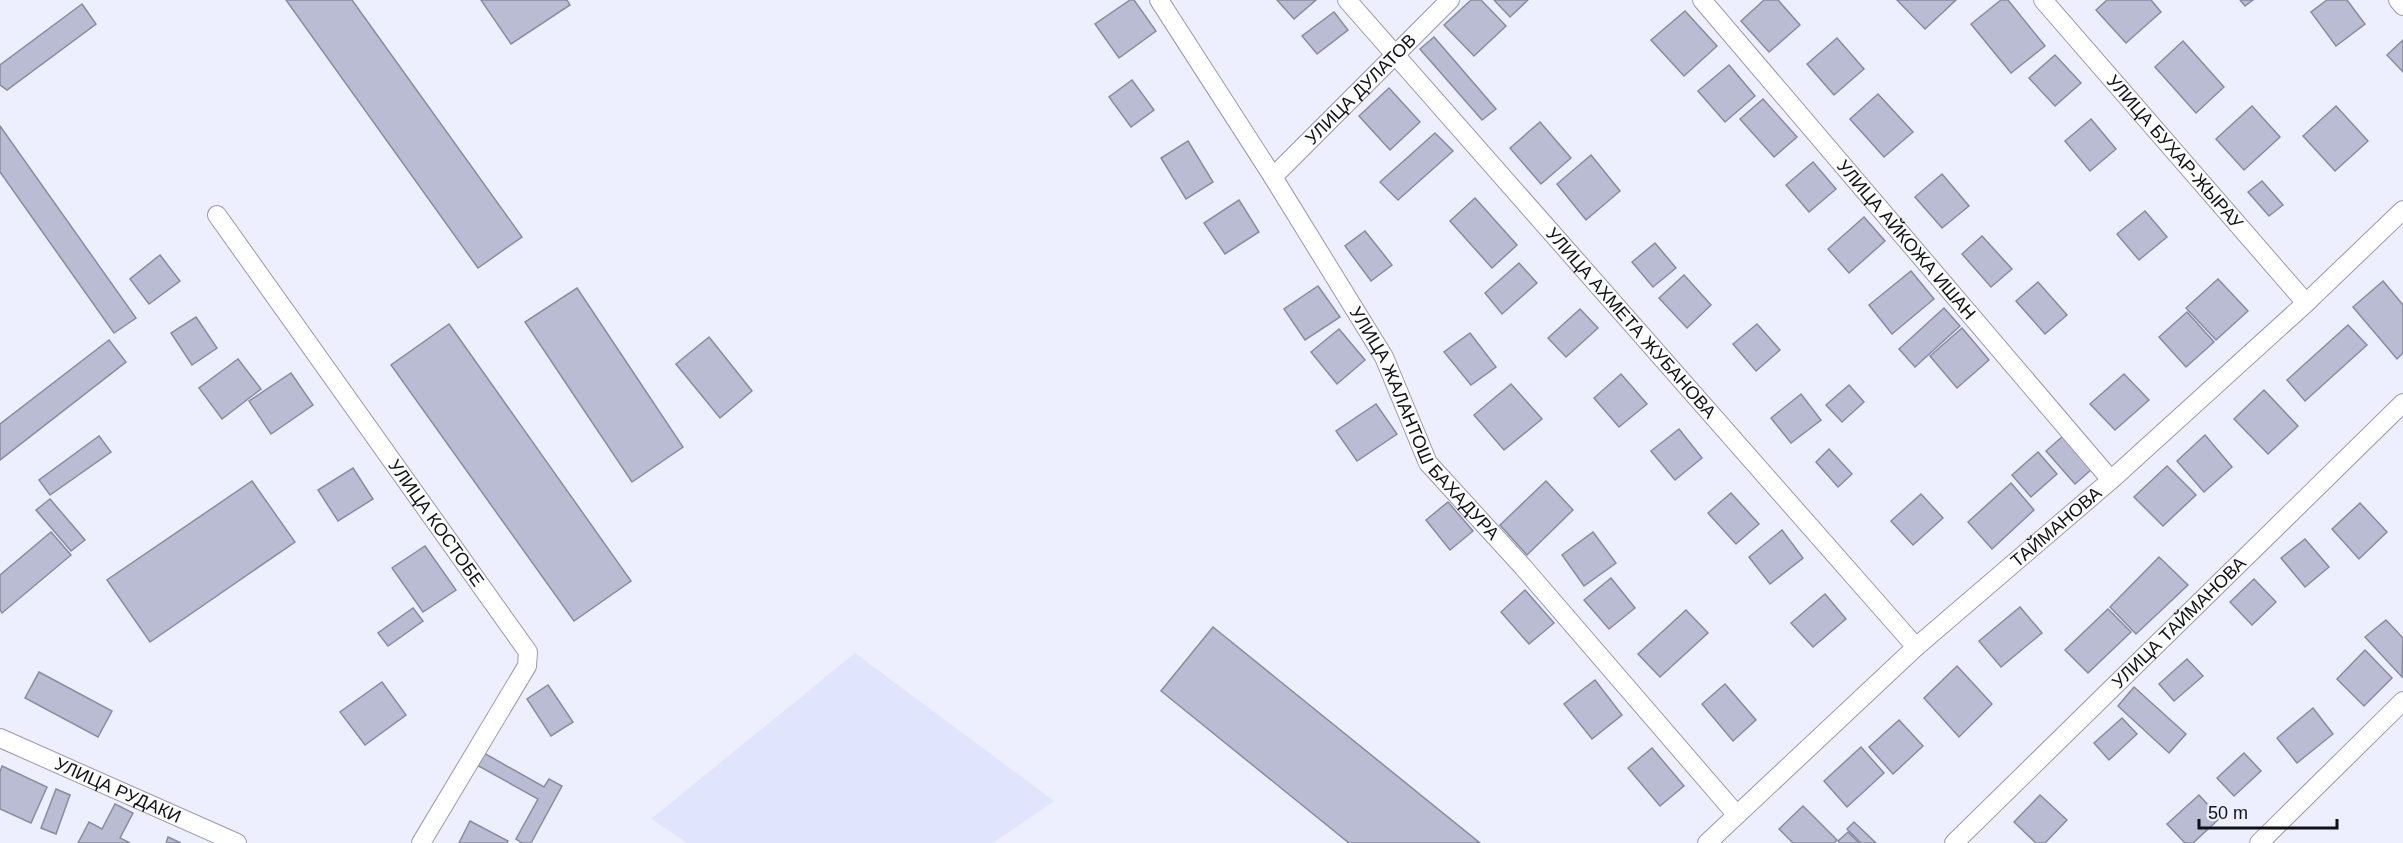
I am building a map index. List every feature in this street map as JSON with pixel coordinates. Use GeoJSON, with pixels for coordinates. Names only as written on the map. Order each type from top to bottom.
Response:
{"type":"FeatureCollection","features":[{"type":"Feature","properties":{"kind":"street","name":"УЛИЦА ЖАЛАНТОШ БАХАДУРА"},"geometry":{"type":"LineString","coordinates":[[1159,0],[1273,177],[1384,357],[1428,463],[1523,567],[1736,814]]}},
{"type":"Feature","properties":{"kind":"street","name":"УЛИЦА АХМЕТА ЖУБАНОВА"},"geometry":{"type":"LineString","coordinates":[[1347,0],[1916,647]]}},
{"type":"Feature","properties":{"kind":"street","name":"УЛИЦА ДУЛАТОВ"},"geometry":{"type":"LineString","coordinates":[[1273,177],[1449,0]]}},
{"type":"Feature","properties":{"kind":"street","name":"УЛИЦА АЙКОЖА ИШАН"},"geometry":{"type":"LineString","coordinates":[[1702,0],[2112,480]]}},
{"type":"Feature","properties":{"kind":"street","name":"УЛИЦА БУХАР-ЖЫРАУ"},"geometry":{"type":"LineString","coordinates":[[2043,0],[2306,303]]}},
{"type":"Feature","properties":{"kind":"street"},"geometry":{"type":"LineString","coordinates":[[2398,0],[2403,6]]}},
{"type":"Feature","properties":{"kind":"street","name":"ТАЙМАНОВА"},"geometry":{"type":"LineString","coordinates":[[1707,843],[1916,647],[2112,480],[2306,303],[2403,210]]}},
{"type":"Feature","properties":{"kind":"street","name":"УЛИЦА КОСТОБЕ"},"geometry":{"type":"LineString","coordinates":[[217,215],[528,652],[526,666],[421,843]]}},
{"type":"Feature","properties":{"kind":"street","name":"УЛИЦА ТАЙМАНОВА"},"geometry":{"type":"LineString","coordinates":[[1954,843],[2403,403]]}},
{"type":"Feature","properties":{"kind":"street"},"geometry":{"type":"LineString","coordinates":[[2259,843],[2403,701]]}},
{"type":"Feature","properties":{"kind":"street","name":"УЛИЦА РУДАКИ"},"geometry":{"type":"LineString","coordinates":[[0,738],[237,843]]}},
{"type":"Feature","properties":{"kind":"shaded area"},"geometry":{"type":"Polygon","coordinates":[[[855,653],[1054,801],[993,843],[687,843],[651,819],[855,653]]]}},
{"type":"Feature","properties":{"kind":"building"},"geometry":{"type":"Polygon","coordinates":[[[286,0],[352,0],[522,237],[478,268],[286,0]]]}},
{"type":"Feature","properties":{"kind":"building"},"geometry":{"type":"Polygon","coordinates":[[[481,0],[567,0],[570,5],[511,44],[481,0]]]}},
{"type":"Feature","properties":{"kind":"building"},"geometry":{"type":"Polygon","coordinates":[[[1130,0],[1134,0],[1156,31],[1119,58],[1095,24],[1130,0]]]}},
{"type":"Feature","properties":{"kind":"building"},"geometry":{"type":"Polygon","coordinates":[[[1277,0],[1316,0],[1294,19],[1277,0]]]}},
{"type":"Feature","properties":{"kind":"building"},"geometry":{"type":"Polygon","coordinates":[[[1471,0],[1481,0],[1506,26],[1474,56],[1444,25],[1471,0]]]}},
{"type":"Feature","properties":{"kind":"building"},"geometry":{"type":"Polygon","coordinates":[[[1494,0],[1528,0],[1510,17],[1494,0]]]}},
{"type":"Feature","properties":{"kind":"building"},"geometry":{"type":"Polygon","coordinates":[[[1764,0],[1778,0],[1800,25],[1769,52],[1741,21],[1764,0]]]}},
{"type":"Feature","properties":{"kind":"building"},"geometry":{"type":"Polygon","coordinates":[[[1897,0],[1956,0],[1925,29],[1897,0]]]}},
{"type":"Feature","properties":{"kind":"building"},"geometry":{"type":"Polygon","coordinates":[[[2001,0],[2008,0],[2045,46],[2011,73],[1971,24],[2001,0]]]}},
{"type":"Feature","properties":{"kind":"building"},"geometry":{"type":"Polygon","coordinates":[[[2107,0],[2151,0],[2161,12],[2126,43],[2096,10],[2107,0]]]}},
{"type":"Feature","properties":{"kind":"building"},"geometry":{"type":"Polygon","coordinates":[[[2240,0],[2253,0],[2245,6],[2240,0]]]}},
{"type":"Feature","properties":{"kind":"building"},"geometry":{"type":"Polygon","coordinates":[[[2327,0],[2347,0],[2365,24],[2336,46],[2311,12],[2327,0]]]}},
{"type":"Feature","properties":{"kind":"building"},"geometry":{"type":"Polygon","coordinates":[[[82,4],[96,24],[7,90],[0,85],[0,65],[82,4]]]}},
{"type":"Feature","properties":{"kind":"building"},"geometry":{"type":"Polygon","coordinates":[[[1685,11],[1717,46],[1684,76],[1651,40],[1685,11]]]}},
{"type":"Feature","properties":{"kind":"building"},"geometry":{"type":"Polygon","coordinates":[[[1334,12],[1348,30],[1317,54],[1302,36],[1334,12]]]}},
{"type":"Feature","properties":{"kind":"building"},"geometry":{"type":"Polygon","coordinates":[[[1434,37],[1496,109],[1482,120],[1420,49],[1434,37]]]}},
{"type":"Feature","properties":{"kind":"building"},"geometry":{"type":"Polygon","coordinates":[[[1837,38],[1864,69],[1834,95],[1807,64],[1837,38]]]}},
{"type":"Feature","properties":{"kind":"building"},"geometry":{"type":"Polygon","coordinates":[[[2403,40],[2403,72],[2387,55],[2403,40]]]}},
{"type":"Feature","properties":{"kind":"building"},"geometry":{"type":"Polygon","coordinates":[[[2183,41],[2224,87],[2196,113],[2155,67],[2183,41]]]}},
{"type":"Feature","properties":{"kind":"building"},"geometry":{"type":"Polygon","coordinates":[[[2055,55],[2081,83],[2055,106],[2029,78],[2055,55]]]}},
{"type":"Feature","properties":{"kind":"building"},"geometry":{"type":"Polygon","coordinates":[[[1729,65],[1755,96],[1725,122],[1698,91],[1729,65]]]}},
{"type":"Feature","properties":{"kind":"building"},"geometry":{"type":"Polygon","coordinates":[[[1132,80],[1154,110],[1131,127],[1109,97],[1132,80]]]}},
{"type":"Feature","properties":{"kind":"building"},"geometry":{"type":"Polygon","coordinates":[[[1389,88],[1420,122],[1390,150],[1359,116],[1389,88]]]}},
{"type":"Feature","properties":{"kind":"building"},"geometry":{"type":"Polygon","coordinates":[[[1878,94],[1913,132],[1884,157],[1850,119],[1878,94]]]}},
{"type":"Feature","properties":{"kind":"building"},"geometry":{"type":"Polygon","coordinates":[[[1763,99],[1797,137],[1774,157],[1740,119],[1763,99]]]}},
{"type":"Feature","properties":{"kind":"building"},"geometry":{"type":"Polygon","coordinates":[[[2252,106],[2280,137],[2244,170],[2216,139],[2252,106]]]}},
{"type":"Feature","properties":{"kind":"building"},"geometry":{"type":"Polygon","coordinates":[[[2336,106],[2368,141],[2335,171],[2303,136],[2336,106]]]}},
{"type":"Feature","properties":{"kind":"building"},"geometry":{"type":"Polygon","coordinates":[[[2091,119],[2116,149],[2090,171],[2065,141],[2091,119]]]}},
{"type":"Feature","properties":{"kind":"building"},"geometry":{"type":"Polygon","coordinates":[[[1540,122],[1571,158],[1541,184],[1510,148],[1540,122]]]}},
{"type":"Feature","properties":{"kind":"building"},"geometry":{"type":"Polygon","coordinates":[[[0,126],[136,318],[114,333],[0,172],[0,126]]]}},
{"type":"Feature","properties":{"kind":"building"},"geometry":{"type":"Polygon","coordinates":[[[1435,133],[1453,151],[1398,200],[1380,182],[1435,133]]]}},
{"type":"Feature","properties":{"kind":"building"},"geometry":{"type":"Polygon","coordinates":[[[1188,141],[1213,182],[1186,199],[1161,158],[1188,141]]]}},
{"type":"Feature","properties":{"kind":"building"},"geometry":{"type":"Polygon","coordinates":[[[1591,155],[1620,191],[1586,220],[1557,184],[1591,155]]]}},
{"type":"Feature","properties":{"kind":"building"},"geometry":{"type":"Polygon","coordinates":[[[1813,162],[1836,189],[1809,212],[1786,185],[1813,162]]]}},
{"type":"Feature","properties":{"kind":"building"},"geometry":{"type":"Polygon","coordinates":[[[1942,174],[1969,206],[1942,228],[1915,197],[1942,174]]]}},
{"type":"Feature","properties":{"kind":"building"},"geometry":{"type":"Polygon","coordinates":[[[2262,181],[2283,205],[2269,216],[2248,192],[2262,181]]]}},
{"type":"Feature","properties":{"kind":"building"},"geometry":{"type":"Polygon","coordinates":[[[1475,198],[1517,245],[1492,268],[1450,221],[1475,198]]]}},
{"type":"Feature","properties":{"kind":"building"},"geometry":{"type":"Polygon","coordinates":[[[1239,200],[1259,232],[1225,254],[1204,223],[1239,200]]]}},
{"type":"Feature","properties":{"kind":"building"},"geometry":{"type":"Polygon","coordinates":[[[2145,211],[2167,237],[2139,260],[2117,234],[2145,211]]]}},
{"type":"Feature","properties":{"kind":"building"},"geometry":{"type":"Polygon","coordinates":[[[1864,217],[1885,241],[1849,273],[1828,249],[1864,217]]]}},
{"type":"Feature","properties":{"kind":"building"},"geometry":{"type":"Polygon","coordinates":[[[1365,231],[1392,265],[1371,281],[1345,246],[1365,231]]]}},
{"type":"Feature","properties":{"kind":"building"},"geometry":{"type":"Polygon","coordinates":[[[1982,236],[2012,269],[1991,287],[1962,254],[1982,236]]]}},
{"type":"Feature","properties":{"kind":"building"},"geometry":{"type":"Polygon","coordinates":[[[1655,243],[1676,268],[1653,287],[1632,262],[1655,243]]]}},
{"type":"Feature","properties":{"kind":"building"},"geometry":{"type":"Polygon","coordinates":[[[160,255],[180,281],[149,304],[130,279],[160,255]]]}},
{"type":"Feature","properties":{"kind":"building"},"geometry":{"type":"Polygon","coordinates":[[[1519,263],[1537,283],[1502,314],[1485,293],[1519,263]]]}},
{"type":"Feature","properties":{"kind":"building"},"geometry":{"type":"Polygon","coordinates":[[[1911,271],[1934,299],[1892,334],[1869,305],[1911,271]]]}},
{"type":"Feature","properties":{"kind":"building"},"geometry":{"type":"Polygon","coordinates":[[[1684,275],[1711,305],[1687,328],[1659,298],[1684,275]]]}},
{"type":"Feature","properties":{"kind":"building"},"geometry":{"type":"Polygon","coordinates":[[[2218,279],[2248,311],[2216,340],[2186,308],[2218,279]]]}},
{"type":"Feature","properties":{"kind":"building"},"geometry":{"type":"Polygon","coordinates":[[[2383,281],[2403,305],[2403,353],[2397,359],[2353,307],[2383,281]]]}},
{"type":"Feature","properties":{"kind":"building"},"geometry":{"type":"Polygon","coordinates":[[[2038,282],[2067,315],[2045,334],[2016,301],[2038,282]]]}},
{"type":"Feature","properties":{"kind":"building"},"geometry":{"type":"Polygon","coordinates":[[[1318,286],[1340,317],[1305,340],[1284,309],[1318,286]]]}},
{"type":"Feature","properties":{"kind":"building"},"geometry":{"type":"Polygon","coordinates":[[[577,288],[683,447],[632,482],[525,322],[577,288]]]}},
{"type":"Feature","properties":{"kind":"building"},"geometry":{"type":"Polygon","coordinates":[[[1944,308],[1960,326],[1915,367],[1899,349],[1944,308]]]}},
{"type":"Feature","properties":{"kind":"building"},"geometry":{"type":"Polygon","coordinates":[[[1580,309],[1598,328],[1566,357],[1548,338],[1580,309]]]}},
{"type":"Feature","properties":{"kind":"building"},"geometry":{"type":"Polygon","coordinates":[[[2187,312],[2214,342],[2186,367],[2159,337],[2187,312]]]}},
{"type":"Feature","properties":{"kind":"building"},"geometry":{"type":"Polygon","coordinates":[[[196,317],[217,348],[192,365],[171,333],[196,317]]]}},
{"type":"Feature","properties":{"kind":"building"},"geometry":{"type":"Polygon","coordinates":[[[449,324],[631,581],[574,621],[391,365],[449,324]]]}},
{"type":"Feature","properties":{"kind":"building"},"geometry":{"type":"Polygon","coordinates":[[[1757,324],[1780,350],[1756,371],[1733,344],[1757,324]]]}},
{"type":"Feature","properties":{"kind":"building"},"geometry":{"type":"Polygon","coordinates":[[[2348,325],[2367,345],[2305,401],[2287,380],[2348,325]]]}},
{"type":"Feature","properties":{"kind":"building"},"geometry":{"type":"Polygon","coordinates":[[[1962,328],[1989,360],[1957,388],[1930,356],[1962,328]]]}},
{"type":"Feature","properties":{"kind":"building"},"geometry":{"type":"Polygon","coordinates":[[[1339,329],[1365,360],[1337,384],[1311,352],[1339,329]]]}},
{"type":"Feature","properties":{"kind":"building"},"geometry":{"type":"Polygon","coordinates":[[[1470,333],[1496,367],[1471,385],[1444,352],[1470,333]]]}},
{"type":"Feature","properties":{"kind":"building"},"geometry":{"type":"Polygon","coordinates":[[[709,337],[752,391],[720,418],[676,364],[709,337]]]}},
{"type":"Feature","properties":{"kind":"building"},"geometry":{"type":"Polygon","coordinates":[[[109,340],[126,362],[0,460],[0,424],[109,340]]]}},
{"type":"Feature","properties":{"kind":"building"},"geometry":{"type":"Polygon","coordinates":[[[238,359],[261,389],[222,419],[199,388],[238,359]]]}},
{"type":"Feature","properties":{"kind":"building"},"geometry":{"type":"Polygon","coordinates":[[[291,373],[313,405],[271,434],[249,401],[291,373]]]}},
{"type":"Feature","properties":{"kind":"building"},"geometry":{"type":"Polygon","coordinates":[[[1621,374],[1647,404],[1619,427],[1594,398],[1621,374]]]}},
{"type":"Feature","properties":{"kind":"building"},"geometry":{"type":"Polygon","coordinates":[[[2124,374],[2149,400],[2115,430],[2090,404],[2124,374]]]}},
{"type":"Feature","properties":{"kind":"building"},"geometry":{"type":"Polygon","coordinates":[[[1511,384],[1542,419],[1504,450],[1474,415],[1511,384]]]}},
{"type":"Feature","properties":{"kind":"building"},"geometry":{"type":"Polygon","coordinates":[[[1849,385],[1864,402],[1842,422],[1826,405],[1849,385]]]}},
{"type":"Feature","properties":{"kind":"building"},"geometry":{"type":"Polygon","coordinates":[[[2264,390],[2298,426],[2268,454],[2234,419],[2264,390]]]}},
{"type":"Feature","properties":{"kind":"building"},"geometry":{"type":"Polygon","coordinates":[[[1801,394],[1821,420],[1791,443],[1771,418],[1801,394]]]}},
{"type":"Feature","properties":{"kind":"building"},"geometry":{"type":"Polygon","coordinates":[[[1376,404],[1397,434],[1357,461],[1336,431],[1376,404]]]}},
{"type":"Feature","properties":{"kind":"building"},"geometry":{"type":"Polygon","coordinates":[[[1679,429],[1702,458],[1675,480],[1651,451],[1679,429]]]}},
{"type":"Feature","properties":{"kind":"building"},"geometry":{"type":"Polygon","coordinates":[[[2205,435],[2232,467],[2204,492],[2177,461],[2205,435]]]}},
{"type":"Feature","properties":{"kind":"building"},"geometry":{"type":"Polygon","coordinates":[[[99,436],[111,452],[50,495],[39,480],[99,436]]]}},
{"type":"Feature","properties":{"kind":"building"},"geometry":{"type":"Polygon","coordinates":[[[2063,436],[2092,469],[2075,484],[2046,451],[2063,436]]]}},
{"type":"Feature","properties":{"kind":"building"},"geometry":{"type":"Polygon","coordinates":[[[1829,449],[1852,474],[1838,487],[1816,462],[1829,449]]]}},
{"type":"Feature","properties":{"kind":"building"},"geometry":{"type":"Polygon","coordinates":[[[2038,452],[2057,474],[2031,497],[2012,475],[2038,452]]]}},
{"type":"Feature","properties":{"kind":"building"},"geometry":{"type":"Polygon","coordinates":[[[2167,466],[2196,495],[2163,526],[2134,497],[2167,466]]]}},
{"type":"Feature","properties":{"kind":"building"},"geometry":{"type":"Polygon","coordinates":[[[353,468],[373,499],[338,521],[318,490],[353,468]]]}},
{"type":"Feature","properties":{"kind":"building"},"geometry":{"type":"Polygon","coordinates":[[[252,481],[295,542],[150,642],[107,580],[252,481]]]}},
{"type":"Feature","properties":{"kind":"building"},"geometry":{"type":"Polygon","coordinates":[[[1546,481],[1573,510],[1527,555],[1500,525],[1546,481]]]}},
{"type":"Feature","properties":{"kind":"building"},"geometry":{"type":"Polygon","coordinates":[[[2011,483],[2034,510],[1992,549],[1968,522],[2011,483]]]}},
{"type":"Feature","properties":{"kind":"building"},"geometry":{"type":"Polygon","coordinates":[[[1731,493],[1759,524],[1736,544],[1708,513],[1731,493]]]}},
{"type":"Feature","properties":{"kind":"building"},"geometry":{"type":"Polygon","coordinates":[[[1921,494],[1943,518],[1913,545],[1891,521],[1921,494]]]}},
{"type":"Feature","properties":{"kind":"building"},"geometry":{"type":"Polygon","coordinates":[[[50,499],[85,540],[71,551],[36,510],[50,499]]]}},
{"type":"Feature","properties":{"kind":"building"},"geometry":{"type":"Polygon","coordinates":[[[1448,502],[1473,531],[1450,550],[1426,520],[1448,502]]]}},
{"type":"Feature","properties":{"kind":"building"},"geometry":{"type":"Polygon","coordinates":[[[2360,503],[2387,532],[2359,559],[2332,529],[2360,503]]]}},
{"type":"Feature","properties":{"kind":"building"},"geometry":{"type":"Polygon","coordinates":[[[1782,530],[1803,558],[1770,584],[1749,557],[1782,530]]]}},
{"type":"Feature","properties":{"kind":"building"},"geometry":{"type":"Polygon","coordinates":[[[51,532],[71,555],[2,613],[0,610],[0,575],[51,532]]]}},
{"type":"Feature","properties":{"kind":"building"},"geometry":{"type":"Polygon","coordinates":[[[1593,532],[1616,563],[1584,586],[1562,555],[1593,532]]]}},
{"type":"Feature","properties":{"kind":"building"},"geometry":{"type":"Polygon","coordinates":[[[2305,539],[2329,567],[2305,587],[2281,558],[2305,539]]]}},
{"type":"Feature","properties":{"kind":"building"},"geometry":{"type":"Polygon","coordinates":[[[425,546],[456,590],[423,612],[392,568],[425,546]]]}},
{"type":"Feature","properties":{"kind":"building"},"geometry":{"type":"Polygon","coordinates":[[[2159,557],[2188,585],[2136,634],[2110,607],[2159,557]]]}},
{"type":"Feature","properties":{"kind":"building"},"geometry":{"type":"Polygon","coordinates":[[[1611,578],[1635,608],[1609,629],[1584,600],[1611,578]]]}},
{"type":"Feature","properties":{"kind":"building"},"geometry":{"type":"Polygon","coordinates":[[[2254,579],[2276,602],[2252,625],[2230,602],[2254,579]]]}},
{"type":"Feature","properties":{"kind":"building"},"geometry":{"type":"Polygon","coordinates":[[[1525,590],[1554,623],[1529,644],[1501,612],[1525,590]]]}},
{"type":"Feature","properties":{"kind":"building"},"geometry":{"type":"Polygon","coordinates":[[[1825,594],[1846,619],[1813,647],[1791,623],[1825,594]]]}},
{"type":"Feature","properties":{"kind":"building"},"geometry":{"type":"Polygon","coordinates":[[[2020,607],[2042,633],[2001,667],[1979,641],[2020,607]]]}},
{"type":"Feature","properties":{"kind":"building"},"geometry":{"type":"Polygon","coordinates":[[[413,608],[423,621],[388,646],[378,633],[413,608]]]}},
{"type":"Feature","properties":{"kind":"building"},"geometry":{"type":"Polygon","coordinates":[[[2108,609],[2131,632],[2088,673],[2065,650],[2108,609]]]}},
{"type":"Feature","properties":{"kind":"building"},"geometry":{"type":"Polygon","coordinates":[[[1686,610],[1708,633],[1660,677],[1638,654],[1686,610]]]}},
{"type":"Feature","properties":{"kind":"building"},"geometry":{"type":"Polygon","coordinates":[[[2386,620],[2403,638],[2402,677],[2365,637],[2386,620]]]}},
{"type":"Feature","properties":{"kind":"building"},"geometry":{"type":"Polygon","coordinates":[[[1213,627],[1480,843],[1349,843],[1161,691],[1213,627]]]}},
{"type":"Feature","properties":{"kind":"building"},"geometry":{"type":"Polygon","coordinates":[[[2365,650],[2392,678],[2364,706],[2337,679],[2365,650]]]}},
{"type":"Feature","properties":{"kind":"building"},"geometry":{"type":"Polygon","coordinates":[[[2187,659],[2203,676],[2174,701],[2159,684],[2187,659]]]}},
{"type":"Feature","properties":{"kind":"building"},"geometry":{"type":"Polygon","coordinates":[[[1957,666],[1992,704],[1959,737],[1924,698],[1957,666]]]}},
{"type":"Feature","properties":{"kind":"building"},"geometry":{"type":"Polygon","coordinates":[[[39,672],[112,711],[98,737],[25,698],[39,672]]]}},
{"type":"Feature","properties":{"kind":"building"},"geometry":{"type":"Polygon","coordinates":[[[1595,680],[1622,715],[1592,739],[1564,704],[1595,680]]]}},
{"type":"Feature","properties":{"kind":"building"},"geometry":{"type":"Polygon","coordinates":[[[382,682],[406,715],[365,745],[340,712],[382,682]]]}},
{"type":"Feature","properties":{"kind":"building"},"geometry":{"type":"Polygon","coordinates":[[[1725,684],[1756,720],[1733,741],[1702,704],[1725,684]]]}},
{"type":"Feature","properties":{"kind":"building"},"geometry":{"type":"Polygon","coordinates":[[[548,685],[573,722],[551,736],[527,699],[548,685]]]}},
{"type":"Feature","properties":{"kind":"building"},"geometry":{"type":"Polygon","coordinates":[[[2134,687],[2186,734],[2169,753],[2118,706],[2134,687]]]}},
{"type":"Feature","properties":{"kind":"building"},"geometry":{"type":"Polygon","coordinates":[[[2313,708],[2333,734],[2297,763],[2277,738],[2313,708]]]}},
{"type":"Feature","properties":{"kind":"building"},"geometry":{"type":"Polygon","coordinates":[[[2122,718],[2137,734],[2109,760],[2094,743],[2122,718]]]}},
{"type":"Feature","properties":{"kind":"building"},"geometry":{"type":"Polygon","coordinates":[[[1899,720],[1923,746],[1893,774],[1869,747],[1899,720]]]}},
{"type":"Feature","properties":{"kind":"building"},"geometry":{"type":"Polygon","coordinates":[[[1861,747],[1884,773],[1847,807],[1824,781],[1861,747]]]}},
{"type":"Feature","properties":{"kind":"building"},"geometry":{"type":"Polygon","coordinates":[[[1652,748],[1684,786],[1660,806],[1628,768],[1652,748]]]}},
{"type":"Feature","properties":{"kind":"building"},"geometry":{"type":"Polygon","coordinates":[[[482,752],[544,787],[549,779],[562,786],[531,843],[522,843],[516,839],[538,799],[475,764],[482,752]]]}},
{"type":"Feature","properties":{"kind":"building"},"geometry":{"type":"Polygon","coordinates":[[[2244,753],[2261,771],[2234,796],[2217,778],[2244,753]]]}},
{"type":"Feature","properties":{"kind":"building"},"geometry":{"type":"Polygon","coordinates":[[[2,766],[47,787],[31,823],[0,809],[2,766]]]}},
{"type":"Feature","properties":{"kind":"building"},"geometry":{"type":"Polygon","coordinates":[[[56,789],[70,795],[56,834],[41,828],[56,789]]]}},
{"type":"Feature","properties":{"kind":"building"},"geometry":{"type":"Polygon","coordinates":[[[2040,795],[2067,820],[2045,843],[2036,843],[2014,822],[2040,795]]]}},
{"type":"Feature","properties":{"kind":"building"},"geometry":{"type":"Polygon","coordinates":[[[2199,795],[2220,818],[2193,843],[2185,843],[2167,824],[2199,795]]]}},
{"type":"Feature","properties":{"kind":"building"},"geometry":{"type":"Polygon","coordinates":[[[115,804],[133,813],[120,838],[130,843],[78,843],[89,822],[102,829],[115,804]]]}},
{"type":"Feature","properties":{"kind":"building"},"geometry":{"type":"Polygon","coordinates":[[[1803,806],[1837,840],[1834,843],[1793,843],[1779,829],[1803,806]]]}},
{"type":"Feature","properties":{"kind":"building"},"geometry":{"type":"Polygon","coordinates":[[[470,821],[508,841],[507,843],[459,843],[470,821]]]}},
{"type":"Feature","properties":{"kind":"building"},"geometry":{"type":"Polygon","coordinates":[[[1854,822],[1876,843],[1861,843],[1847,829],[1854,822]]]}},
{"type":"Feature","properties":{"kind":"building"},"geometry":{"type":"Polygon","coordinates":[[[1848,832],[1859,843],[1840,843],[1838,841],[1848,832]]]}},
{"type":"Feature","properties":{"kind":"building"},"geometry":{"type":"Polygon","coordinates":[[[168,837],[181,843],[166,843],[168,837]]]}}]}
